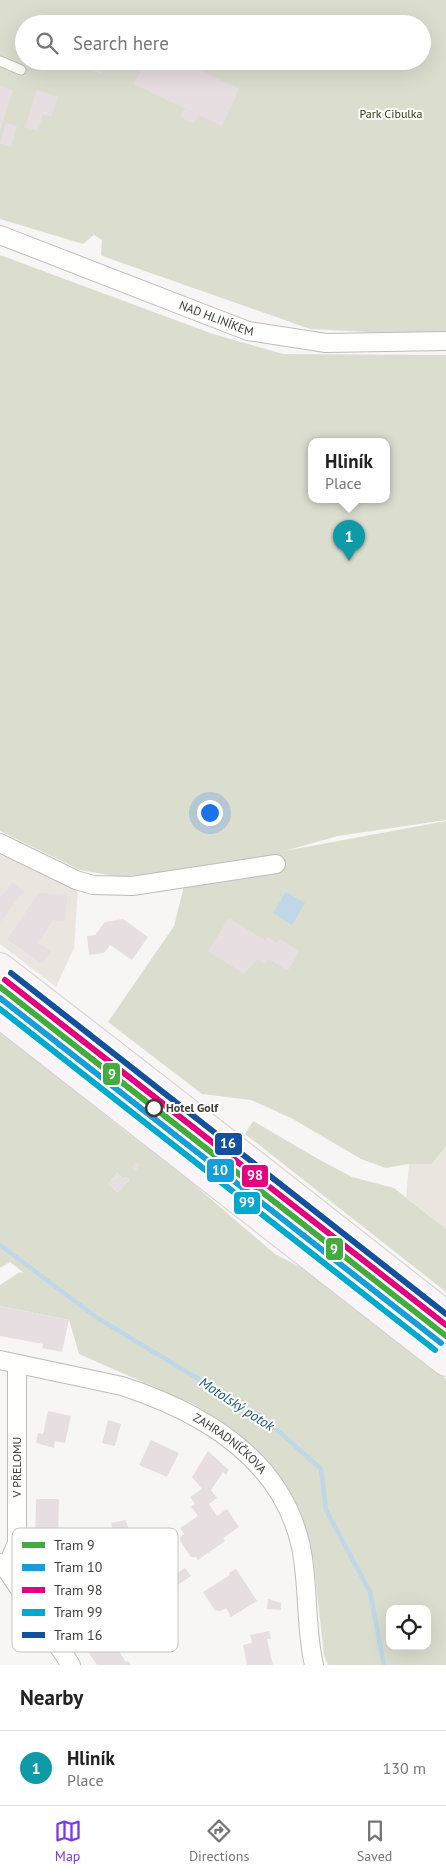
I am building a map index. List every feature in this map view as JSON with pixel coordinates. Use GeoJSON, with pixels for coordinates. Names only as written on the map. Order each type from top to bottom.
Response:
{"type":"FeatureCollection","features":[{"type":"Feature","properties":{"kind":"main road"},"geometry":{"type":"LineString","coordinates":[[0,968],[179,1105],[446,1315]]}},
{"type":"Feature","properties":{"kind":"main road"},"geometry":{"type":"LineString","coordinates":[[0,1014],[446,1362]]}},
{"type":"Feature","properties":{"kind":"street","name":"NAD HLINÍKEM"},"geometry":{"type":"LineString","coordinates":[[0,234],[248,331],[326,343],[446,341]]}},
{"type":"Feature","properties":{"kind":"street"},"geometry":{"type":"LineString","coordinates":[[0,844],[76,880],[93,885],[132,886],[276,864]]}},
{"type":"Feature","properties":{"kind":"street","name":"ZAHRADNÍČKOVA"},"geometry":{"type":"LineString","coordinates":[[0,1360],[142,1392],[201,1420],[230,1438],[250,1456],[279,1493],[301,1547],[310,1647],[314,1665]]}},
{"type":"Feature","properties":{"kind":"street","name":"V PŘELOMU"},"geometry":{"type":"LineString","coordinates":[[17,1364],[17,1528]]}},
{"type":"Feature","properties":{"kind":"street","name":"V PŘELOMU"},"geometry":{"type":"LineString","coordinates":[[3,1566],[12,1551]]}},
{"type":"Feature","properties":{"kind":"street"},"geometry":{"type":"LineString","coordinates":[[3,1566],[12,1579]]}},
{"type":"Feature","properties":{"kind":"street"},"geometry":{"type":"LineString","coordinates":[[61,1652],[70,1665]]}},
{"type":"Feature","properties":{"kind":"lane"},"geometry":{"type":"LineString","coordinates":[[0,61],[15,68]]}},
{"type":"Feature","properties":{"kind":"shaded area"},"geometry":{"type":"Polygon","coordinates":[[[0,850],[78,889],[74,948],[56,987],[0,944],[0,850]]]}},
{"type":"Feature","properties":{"kind":"shaded area"},"geometry":{"type":"Polygon","coordinates":[[[0,981],[446,1328],[446,1350],[0,1005],[0,981]]]}},
{"type":"Feature","properties":{"kind":"shaded area"},"geometry":{"type":"Polygon","coordinates":[[[446,1146],[446,1229],[406,1197],[409,1164],[432,1164],[446,1146]]]}},
{"type":"Feature","properties":{"kind":"green space","name":"Park Cibulka"},"geometry":{"type":"Polygon","coordinates":[[[0,0],[446,0],[446,332],[366,332],[310,329],[105,257],[101,255],[102,240],[94,235],[83,244],[0,219],[0,0]]]}},
{"type":"Feature","properties":{"kind":"green space"},"geometry":{"type":"Polygon","coordinates":[[[0,255],[213,334],[283,354],[446,355],[446,820],[338,836],[284,851],[446,821],[446,1146],[432,1164],[409,1164],[386,1168],[361,1159],[293,1119],[251,1100],[202,1094],[108,1022],[174,926],[188,870],[119,877],[80,870],[0,831],[0,255]]]}},
{"type":"Feature","properties":{"kind":"green space"},"geometry":{"type":"Polygon","coordinates":[[[0,1031],[125,1131],[176,1169],[275,1254],[306,1270],[446,1379],[446,1665],[328,1665],[324,1655],[313,1558],[291,1496],[256,1449],[228,1426],[195,1405],[79,1354],[69,1320],[0,1306],[0,1285],[20,1272],[24,1273],[10,1262],[0,1268],[0,1031]],[[117,1173],[108,1184],[118,1192],[129,1180],[126,1177],[124,1179],[117,1173]]]}},
{"type":"Feature","properties":{"kind":"green space"},"geometry":{"type":"Polygon","coordinates":[[[253,1121],[352,1177],[394,1188],[446,1229],[446,1292],[245,1134],[253,1121]]]}},
{"type":"Feature","properties":{"kind":"water"},"geometry":{"type":"Polygon","coordinates":[[[286,892],[305,903],[292,925],[273,913],[286,892]]]}},
{"type":"Feature","properties":{"kind":"building"},"geometry":{"type":"Polygon","coordinates":[[[89,70],[102,70],[101,74],[89,70]]]}},
{"type":"Feature","properties":{"kind":"building"},"geometry":{"type":"Polygon","coordinates":[[[141,70],[200,70],[239,89],[222,126],[198,115],[194,124],[180,117],[184,109],[196,114],[134,84],[141,70]]]}},
{"type":"Feature","properties":{"kind":"building"},"geometry":{"type":"Polygon","coordinates":[[[0,86],[13,90],[0,131],[0,86]]]}},
{"type":"Feature","properties":{"kind":"building"},"geometry":{"type":"Polygon","coordinates":[[[37,90],[58,97],[51,117],[43,114],[38,131],[25,127],[37,90]]]}},
{"type":"Feature","properties":{"kind":"building"},"geometry":{"type":"Polygon","coordinates":[[[6,123],[17,126],[11,147],[0,143],[6,123]]]}},
{"type":"Feature","properties":{"kind":"building"},"geometry":{"type":"Polygon","coordinates":[[[13,882],[24,891],[0,922],[0,898],[13,882]]]}},
{"type":"Feature","properties":{"kind":"building"},"geometry":{"type":"Polygon","coordinates":[[[39,893],[67,895],[65,921],[53,920],[38,943],[51,951],[42,964],[7,939],[39,893]]]}},
{"type":"Feature","properties":{"kind":"building"},"geometry":{"type":"Polygon","coordinates":[[[229,918],[266,941],[268,937],[277,943],[280,939],[299,951],[289,969],[286,970],[269,959],[265,964],[257,959],[244,974],[208,951],[229,918]]]}},
{"type":"Feature","properties":{"kind":"building"},"geometry":{"type":"Polygon","coordinates":[[[123,919],[148,937],[132,960],[110,945],[104,953],[89,955],[87,936],[95,935],[105,922],[123,919]]]}},
{"type":"Feature","properties":{"kind":"building"},"geometry":{"type":"Polygon","coordinates":[[[136,1162],[140,1165],[135,1172],[131,1167],[136,1162]]]}},
{"type":"Feature","properties":{"kind":"building"},"geometry":{"type":"Polygon","coordinates":[[[117,1173],[124,1179],[126,1177],[129,1180],[118,1192],[108,1184],[117,1173]]]}},
{"type":"Feature","properties":{"kind":"building"},"geometry":{"type":"Polygon","coordinates":[[[0,1306],[69,1320],[62,1352],[42,1348],[43,1344],[0,1336],[0,1306]]]}},
{"type":"Feature","properties":{"kind":"building"},"geometry":{"type":"Polygon","coordinates":[[[48,1411],[71,1416],[65,1443],[55,1441],[54,1448],[36,1443],[38,1433],[43,1434],[48,1411]]]}},
{"type":"Feature","properties":{"kind":"building"},"geometry":{"type":"Polygon","coordinates":[[[108,1420],[121,1424],[115,1446],[102,1443],[108,1420]]]}},
{"type":"Feature","properties":{"kind":"building"},"geometry":{"type":"Polygon","coordinates":[[[151,1440],[179,1453],[167,1477],[139,1465],[151,1440]]]}},
{"type":"Feature","properties":{"kind":"building"},"geometry":{"type":"Polygon","coordinates":[[[208,1451],[229,1470],[226,1475],[223,1472],[211,1490],[217,1498],[209,1504],[217,1516],[227,1509],[239,1527],[223,1538],[225,1541],[198,1560],[196,1557],[191,1557],[180,1541],[180,1537],[184,1534],[180,1528],[198,1516],[191,1507],[195,1504],[190,1497],[202,1489],[192,1477],[208,1451]]]}},
{"type":"Feature","properties":{"kind":"building"},"geometry":{"type":"Polygon","coordinates":[[[36,1499],[59,1499],[58,1528],[35,1528],[36,1499]]]}},
{"type":"Feature","properties":{"kind":"building"},"geometry":{"type":"Polygon","coordinates":[[[126,1520],[128,1528],[112,1528],[111,1523],[126,1520]]]}},
{"type":"Feature","properties":{"kind":"building"},"geometry":{"type":"Polygon","coordinates":[[[185,1568],[191,1576],[178,1585],[178,1573],[185,1568]]]}},
{"type":"Feature","properties":{"kind":"building"},"geometry":{"type":"Polygon","coordinates":[[[236,1569],[257,1601],[231,1617],[226,1608],[219,1612],[218,1610],[215,1611],[203,1592],[236,1569]]]}},
{"type":"Feature","properties":{"kind":"building"},"geometry":{"type":"Polygon","coordinates":[[[268,1599],[281,1603],[281,1610],[267,1609],[268,1599]]]}},
{"type":"Feature","properties":{"kind":"building"},"geometry":{"type":"Polygon","coordinates":[[[269,1631],[271,1639],[267,1639],[273,1665],[247,1665],[243,1645],[252,1643],[250,1635],[269,1631]]]}},
{"type":"Feature","properties":{"kind":"building"},"geometry":{"type":"Polygon","coordinates":[[[88,1652],[119,1652],[126,1662],[128,1661],[131,1665],[97,1665],[88,1652]]]}},
{"type":"Feature","properties":{"kind":"waterway","name":"Motolský potok"},"geometry":{"type":"LineString","coordinates":[[0,1245],[96,1317],[265,1419],[321,1469],[326,1510],[370,1592],[384,1665]]}},
{"type":"Feature","properties":{"kind":"tram line","name":"16"},"geometry":{"type":"LineString","coordinates":[[11,973],[446,1314]]}},
{"type":"Feature","properties":{"kind":"tram line","name":"98"},"geometry":{"type":"LineString","coordinates":[[5,980],[446,1325]]}},
{"type":"Feature","properties":{"kind":"tram line","name":"9"},"geometry":{"type":"LineString","coordinates":[[0,987],[446,1336]]}},
{"type":"Feature","properties":{"kind":"tram line","name":"10"},"geometry":{"type":"LineString","coordinates":[[0,998],[441,1343]]}},
{"type":"Feature","properties":{"kind":"tram line","name":"99"},"geometry":{"type":"LineString","coordinates":[[0,1009],[435,1350]]}},
{"type":"Feature","properties":{"kind":"place","name":"Hliník"},"geometry":{"type":"Point","coordinates":[349,561]}},
{"type":"Feature","properties":{"kind":"place","name":"Hotel Golf"},"geometry":{"type":"Point","coordinates":[154,1108]}}]}
